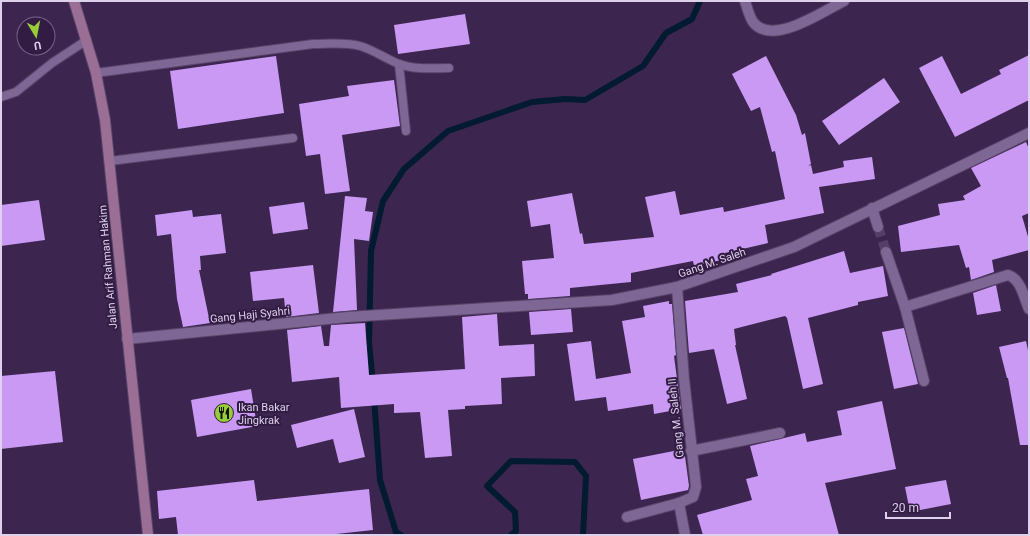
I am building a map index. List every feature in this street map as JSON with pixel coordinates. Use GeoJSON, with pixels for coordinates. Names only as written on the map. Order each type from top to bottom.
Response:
{"type":"FeatureCollection","features":[{"type":"Feature","properties":{"kind":"street","name":"Jalan Arif Rahman Hakim"},"geometry":{"type":"LineString","coordinates":[[74,1],[96,73],[105,120],[148,535]]}},
{"type":"Feature","properties":{"kind":"street"},"geometry":{"type":"LineString","coordinates":[[745,1],[753,22],[762,28],[771,31],[792,27],[844,1]]}},
{"type":"Feature","properties":{"kind":"street","name":"Gang M. Saleh"},"geometry":{"type":"LineString","coordinates":[[376,316],[612,300],[677,287],[794,248],[872,208],[1029,133]]}},
{"type":"Feature","properties":{"kind":"street"},"geometry":{"type":"LineString","coordinates":[[872,208],[878,227]]}},
{"type":"Feature","properties":{"kind":"street"},"geometry":{"type":"LineString","coordinates":[[886,252],[905,307],[924,381]]}},
{"type":"Feature","properties":{"kind":"street"},"geometry":{"type":"LineString","coordinates":[[905,307],[1008,275],[1014,277],[1018,283],[1029,309]]}},
{"type":"Feature","properties":{"kind":"street","name":"Gang M. Saleh II"},"geometry":{"type":"LineString","coordinates":[[677,287],[691,451],[696,487],[693,497],[679,504]]}},
{"type":"Feature","properties":{"kind":"street","name":"Gang Haji Syahri"},"geometry":{"type":"LineString","coordinates":[[127,339],[348,317],[376,316]]}},
{"type":"Feature","properties":{"kind":"street"},"geometry":{"type":"LineString","coordinates":[[691,451],[780,433]]}},
{"type":"Feature","properties":{"kind":"street"},"geometry":{"type":"LineString","coordinates":[[627,517],[679,504],[685,535]]}},
{"type":"Feature","properties":{"kind":"lane"},"geometry":{"type":"LineString","coordinates":[[1,97],[16,92],[52,63],[87,40]]}},
{"type":"Feature","properties":{"kind":"lane"},"geometry":{"type":"LineString","coordinates":[[96,73],[313,44],[337,43],[359,46],[379,53],[399,64],[421,68],[449,68]]}},
{"type":"Feature","properties":{"kind":"lane"},"geometry":{"type":"LineString","coordinates":[[399,64],[406,130]]}},
{"type":"Feature","properties":{"kind":"lane"},"geometry":{"type":"LineString","coordinates":[[110,161],[292,138]]}},
{"type":"Feature","properties":{"kind":"building"},"geometry":{"type":"Polygon","coordinates":[[[465,14],[470,44],[398,54],[394,25],[465,14]]]}},
{"type":"Feature","properties":{"kind":"building"},"geometry":{"type":"Polygon","coordinates":[[[1029,55],[1029,100],[955,137],[919,68],[942,56],[961,94],[1001,74],[999,70],[1029,55]]]}},
{"type":"Feature","properties":{"kind":"building"},"geometry":{"type":"Polygon","coordinates":[[[276,56],[284,113],[178,129],[170,71],[276,56]]]}},
{"type":"Feature","properties":{"kind":"building"},"geometry":{"type":"Polygon","coordinates":[[[766,56],[796,115],[802,135],[805,133],[811,164],[808,166],[811,165],[813,174],[844,167],[843,161],[872,157],[875,179],[819,187],[824,213],[765,225],[768,243],[725,253],[726,259],[694,266],[693,261],[631,273],[631,282],[570,288],[570,296],[528,299],[528,294],[525,294],[522,261],[554,258],[550,224],[531,227],[527,201],[572,193],[580,234],[582,233],[584,244],[654,237],[645,197],[675,191],[680,215],[723,207],[724,212],[785,199],[775,151],[772,152],[760,107],[751,111],[732,74],[766,56]]]}},
{"type":"Feature","properties":{"kind":"building"},"geometry":{"type":"Polygon","coordinates":[[[884,78],[900,102],[839,145],[822,121],[884,78]]]}},
{"type":"Feature","properties":{"kind":"building"},"geometry":{"type":"Polygon","coordinates":[[[394,80],[400,126],[342,135],[350,191],[325,194],[320,154],[306,156],[299,104],[349,96],[347,86],[394,80]]]}},
{"type":"Feature","properties":{"kind":"building"},"geometry":{"type":"Polygon","coordinates":[[[1026,142],[1029,149],[1029,213],[1022,216],[1029,240],[1029,250],[992,260],[994,272],[971,280],[969,267],[966,268],[959,245],[901,252],[898,226],[940,215],[938,204],[965,200],[963,196],[981,186],[971,168],[1026,142]]]}},
{"type":"Feature","properties":{"kind":"building"},"geometry":{"type":"Polygon","coordinates":[[[345,196],[367,198],[365,211],[373,212],[369,241],[354,239],[357,310],[333,312],[345,196]]]}},
{"type":"Feature","properties":{"kind":"building"},"geometry":{"type":"Polygon","coordinates":[[[39,200],[45,240],[1,246],[1,205],[39,200]]]}},
{"type":"Feature","properties":{"kind":"building"},"geometry":{"type":"Polygon","coordinates":[[[304,202],[308,229],[273,234],[269,207],[304,202]]]}},
{"type":"Feature","properties":{"kind":"building"},"geometry":{"type":"Polygon","coordinates":[[[192,210],[193,217],[221,214],[226,253],[200,256],[201,270],[199,270],[210,323],[183,327],[177,299],[171,234],[157,236],[155,215],[192,210]]]}},
{"type":"Feature","properties":{"kind":"building"},"geometry":{"type":"Polygon","coordinates":[[[844,251],[850,273],[883,266],[888,296],[858,302],[858,305],[808,318],[823,384],[803,389],[787,318],[785,316],[734,329],[735,345],[747,399],[727,404],[714,349],[689,353],[685,301],[738,292],[736,284],[772,275],[771,274],[844,251]]]}},
{"type":"Feature","properties":{"kind":"building"},"geometry":{"type":"Polygon","coordinates":[[[313,265],[319,313],[286,317],[284,298],[253,301],[250,272],[313,265]]]}},
{"type":"Feature","properties":{"kind":"building"},"geometry":{"type":"Polygon","coordinates":[[[996,285],[1001,311],[977,315],[973,293],[996,285]]]}},
{"type":"Feature","properties":{"kind":"building"},"geometry":{"type":"Polygon","coordinates":[[[669,301],[669,304],[672,304],[676,355],[674,356],[681,409],[654,414],[653,404],[608,411],[606,397],[575,401],[567,344],[591,341],[596,379],[631,373],[622,321],[645,317],[643,306],[669,301]]]}},
{"type":"Feature","properties":{"kind":"building"},"geometry":{"type":"Polygon","coordinates":[[[571,309],[573,332],[531,335],[529,312],[571,309]]]}},
{"type":"Feature","properties":{"kind":"building"},"geometry":{"type":"Polygon","coordinates":[[[497,314],[499,346],[534,344],[535,376],[501,378],[502,404],[465,406],[465,409],[448,410],[452,456],[425,458],[420,412],[394,413],[394,404],[341,408],[339,377],[292,382],[287,330],[321,326],[324,346],[329,346],[331,325],[365,323],[369,375],[465,369],[462,317],[497,314]]]}},
{"type":"Feature","properties":{"kind":"building"},"geometry":{"type":"Polygon","coordinates":[[[904,328],[918,384],[894,389],[882,332],[904,328]]]}},
{"type":"Feature","properties":{"kind":"building"},"geometry":{"type":"Polygon","coordinates":[[[1026,341],[1029,355],[1029,445],[1020,445],[1008,378],[999,347],[1026,341]]]}},
{"type":"Feature","properties":{"kind":"building"},"geometry":{"type":"Polygon","coordinates":[[[55,371],[63,442],[1,449],[1,376],[55,371]]]}},
{"type":"Feature","properties":{"kind":"building","name":"Ikan Bakar Jingkrak"},"geometry":{"type":"Polygon","coordinates":[[[251,389],[257,426],[197,437],[191,400],[251,389]]]}},
{"type":"Feature","properties":{"kind":"building"},"geometry":{"type":"Polygon","coordinates":[[[882,401],[896,469],[825,483],[839,535],[703,535],[697,515],[752,500],[746,479],[758,476],[750,446],[805,433],[807,442],[842,435],[837,411],[882,401]]]}},
{"type":"Feature","properties":{"kind":"building"},"geometry":{"type":"Polygon","coordinates":[[[354,409],[365,457],[339,463],[333,439],[297,448],[291,425],[354,409]]]}},
{"type":"Feature","properties":{"kind":"building"},"geometry":{"type":"Polygon","coordinates":[[[684,449],[689,486],[688,490],[641,500],[633,459],[684,449]]]}},
{"type":"Feature","properties":{"kind":"building"},"geometry":{"type":"Polygon","coordinates":[[[254,480],[257,501],[369,489],[373,530],[327,535],[178,535],[176,517],[159,519],[157,491],[254,480]]]}},
{"type":"Feature","properties":{"kind":"building"},"geometry":{"type":"Polygon","coordinates":[[[946,480],[951,504],[910,512],[905,487],[946,480]]]}},
{"type":"Feature","properties":{"kind":"waterway"},"geometry":{"type":"LineString","coordinates":[[373,383],[369,343],[371,251],[383,201],[404,169],[448,131],[532,102],[565,99],[585,100],[643,66],[666,33],[692,19],[700,1]]}},
{"type":"Feature","properties":{"kind":"waterway"},"geometry":{"type":"LineString","coordinates":[[374,398],[380,480],[396,532],[401,535]]}},
{"type":"Feature","properties":{"kind":"waterway"},"geometry":{"type":"LineString","coordinates":[[511,535],[516,531],[515,512],[487,486],[511,461],[575,462],[586,476],[583,535]]}},
{"type":"Feature","properties":{"kind":"tunnel"},"geometry":{"type":"LineString","coordinates":[[878,227],[886,252]]}},
{"type":"Feature","properties":{"kind":"place","name":"Ikan Bakar Jingkrak"},"geometry":{"type":"Point","coordinates":[224,413]}}]}
